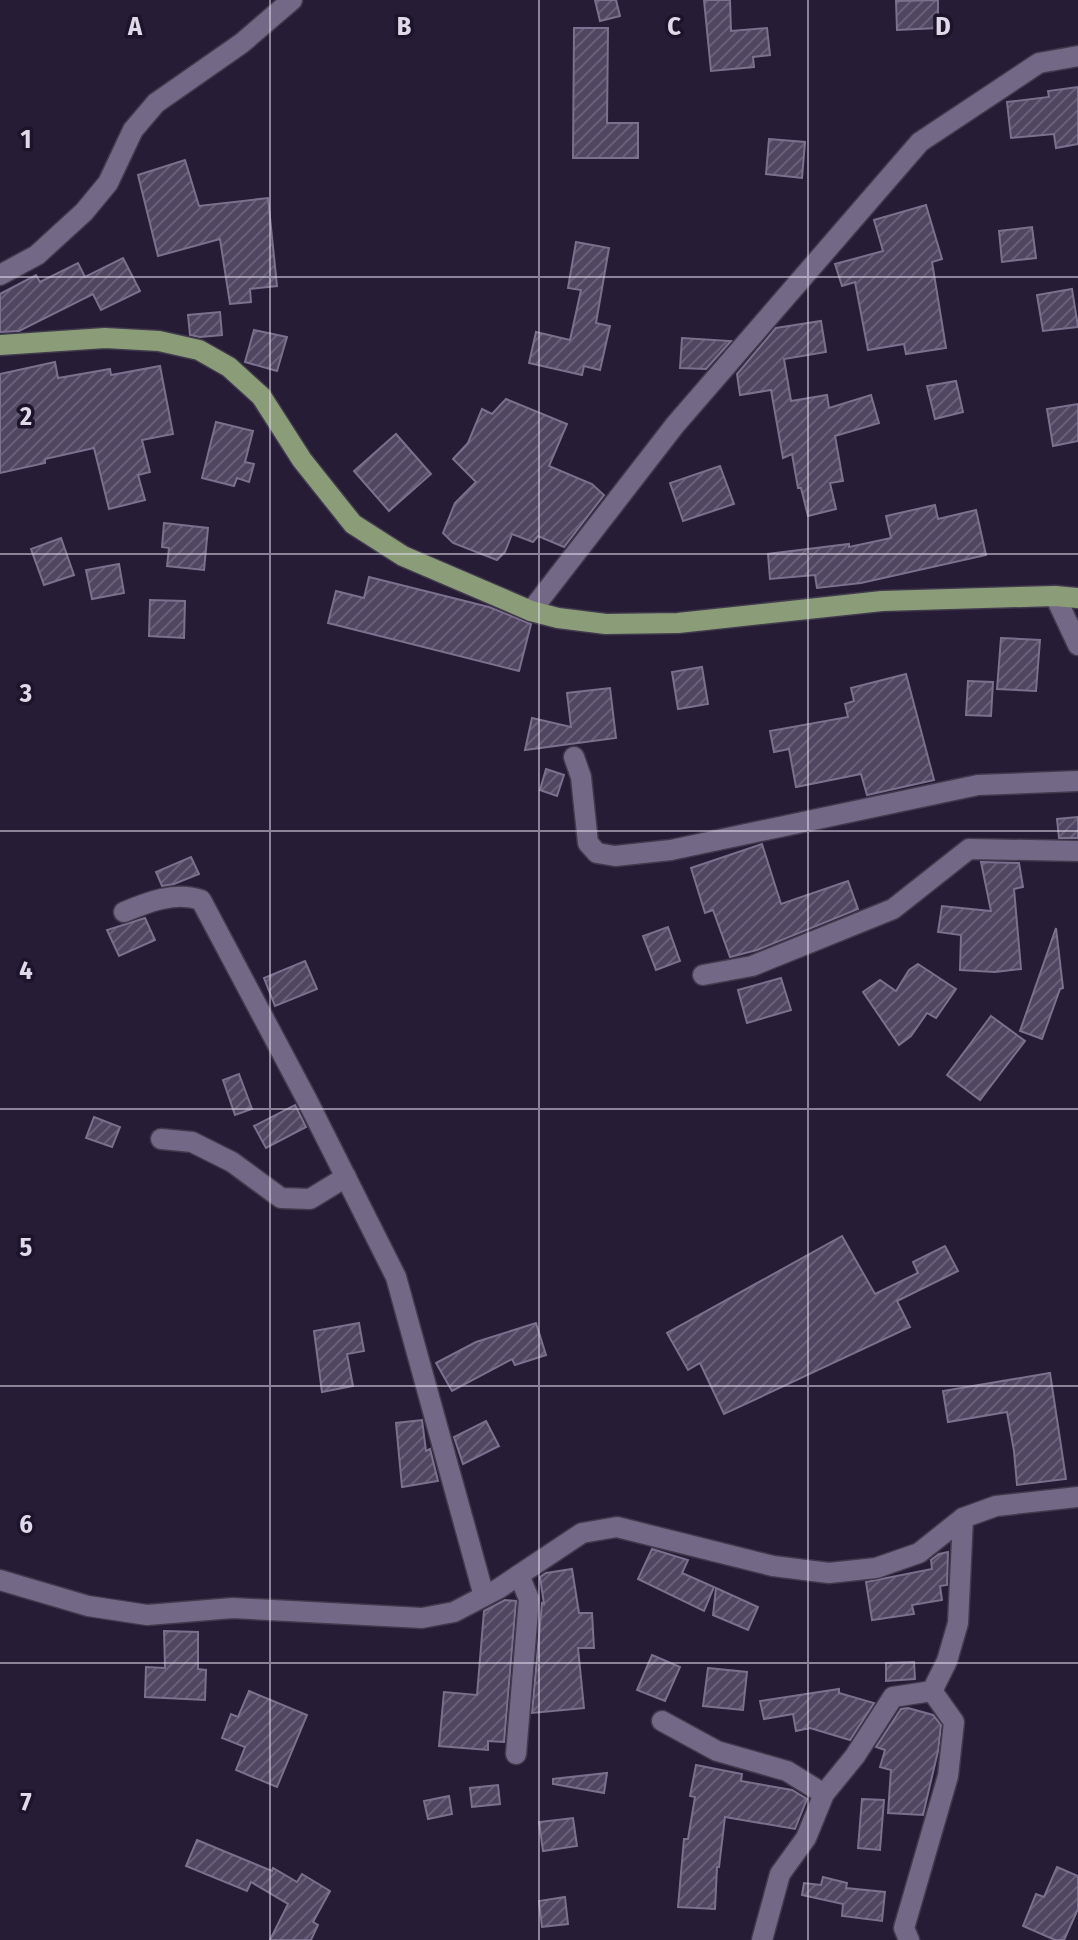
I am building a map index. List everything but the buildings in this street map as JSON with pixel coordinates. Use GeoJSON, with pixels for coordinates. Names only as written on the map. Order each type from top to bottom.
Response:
{"type":"FeatureCollection","features":[{"type":"Feature","properties":{"kind":"main road"},"geometry":{"type":"LineString","coordinates":[[0,345],[105,338],[159,341],[199,350],[229,367],[261,396],[302,460],[353,524],[403,556],[531,611],[606,624],[678,623],[882,601],[1078,598]]}},
{"type":"Feature","properties":{"kind":"street"},"geometry":{"type":"LineString","coordinates":[[0,275],[37,255],[84,212],[108,183],[133,130],[156,103],[242,43],[292,0]]}},
{"type":"Feature","properties":{"kind":"street"},"geometry":{"type":"LineString","coordinates":[[531,611],[675,425],[920,142],[1039,63],[1078,56]]}},
{"type":"Feature","properties":{"kind":"street"},"geometry":{"type":"LineString","coordinates":[[1055,596],[1078,645]]}},
{"type":"Feature","properties":{"kind":"street"},"geometry":{"type":"LineString","coordinates":[[574,757],[581,777],[588,843],[597,853],[615,856],[671,850],[978,785],[1078,781]]}},
{"type":"Feature","properties":{"kind":"street"},"geometry":{"type":"LineString","coordinates":[[703,975],[752,966],[893,909],[969,849],[1078,851]]}},
{"type":"Feature","properties":{"kind":"street"},"geometry":{"type":"LineString","coordinates":[[124,912],[150,902],[187,895],[201,900],[396,1277],[484,1596]]}},
{"type":"Feature","properties":{"kind":"street"},"geometry":{"type":"LineString","coordinates":[[161,1139],[192,1142],[232,1162],[281,1198],[310,1199],[346,1177]]}},
{"type":"Feature","properties":{"kind":"street"},"geometry":{"type":"LineString","coordinates":[[0,1580],[88,1606],[147,1615],[233,1608],[422,1618],[454,1612],[519,1575],[582,1533],[617,1527],[773,1566],[829,1573],[876,1568],[919,1553],[963,1518],[996,1506],[1078,1497]]}},
{"type":"Feature","properties":{"kind":"street"},"geometry":{"type":"LineString","coordinates":[[932,1691],[947,1661],[958,1623],[963,1518]]}},
{"type":"Feature","properties":{"kind":"street"},"geometry":{"type":"LineString","coordinates":[[516,1754],[529,1599],[519,1575]]}},
{"type":"Feature","properties":{"kind":"street"},"geometry":{"type":"LineString","coordinates":[[762,1940],[780,1874],[806,1838],[824,1794],[855,1756],[893,1697],[932,1691]]}},
{"type":"Feature","properties":{"kind":"street"},"geometry":{"type":"LineString","coordinates":[[909,1940],[904,1928],[948,1776],[954,1722],[932,1691]]}},
{"type":"Feature","properties":{"kind":"street"},"geometry":{"type":"LineString","coordinates":[[662,1721],[717,1751],[787,1771],[824,1794]]}}]}
